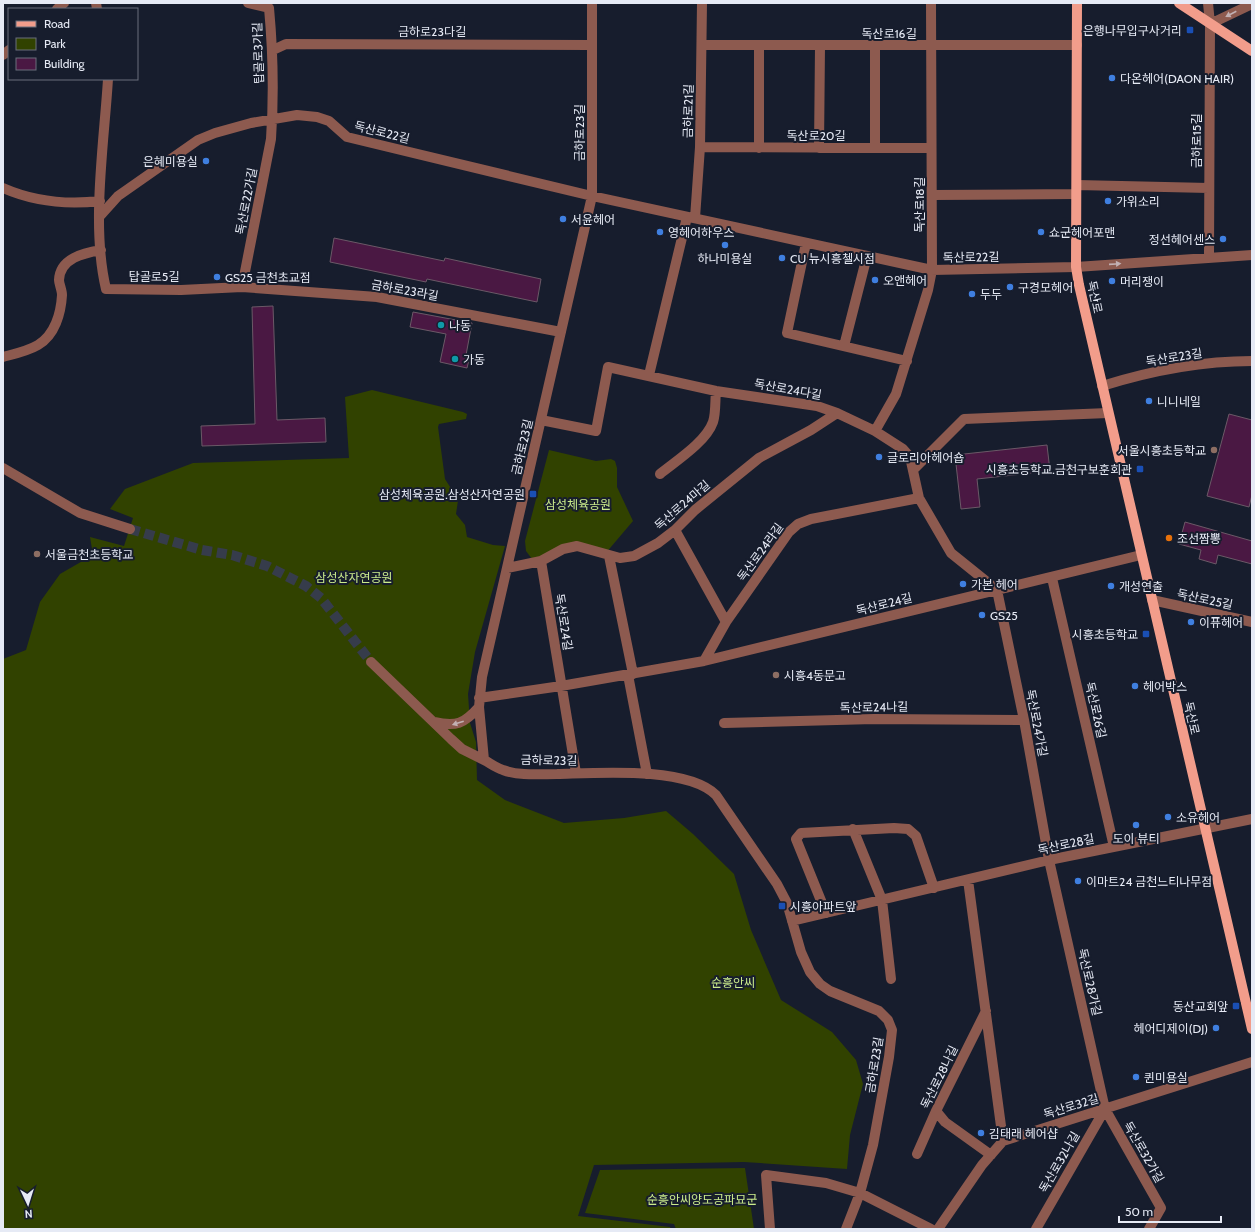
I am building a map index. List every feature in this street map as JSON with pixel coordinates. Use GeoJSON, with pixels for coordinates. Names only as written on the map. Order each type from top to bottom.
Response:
{"type":"FeatureCollection","features":[{"type":"Feature","properties":{"kind":"main road","name":"독산로"},"geometry":{"type":"LineString","coordinates":[[1077,3],[1076,267],[1108,413],[1252,1029]]}},
{"type":"Feature","properties":{"kind":"main road"},"geometry":{"type":"LineString","coordinates":[[1178,3],[1252,51]]}},
{"type":"Feature","properties":{"kind":"street","name":"탑골로3가길"},"geometry":{"type":"LineString","coordinates":[[248,3],[269,8],[272,50],[273,119]]}},
{"type":"Feature","properties":{"kind":"street","name":"금하로23길"},"geometry":{"type":"LineString","coordinates":[[592,3],[592,196],[507,568],[479,703],[484,760],[503,770],[528,774],[647,774],[699,783],[709,788],[716,795],[777,884],[787,903],[801,952],[810,972],[820,984],[839,996],[878,1012],[888,1020],[892,1030],[889,1058],[873,1145],[860,1193]]}},
{"type":"Feature","properties":{"kind":"street","name":"금하로21길"},"geometry":{"type":"LineString","coordinates":[[691,218],[700,147],[702,3]]}},
{"type":"Feature","properties":{"kind":"street","name":"독산로18길"},"geometry":{"type":"LineString","coordinates":[[875,431],[896,394],[928,290],[932,270],[931,3]]}},
{"type":"Feature","properties":{"kind":"street","name":"금하로15길"},"geometry":{"type":"LineString","coordinates":[[1208,3],[1210,24],[1209,258]]}},
{"type":"Feature","properties":{"kind":"street"},"geometry":{"type":"LineString","coordinates":[[1210,24],[1252,4]]}},
{"type":"Feature","properties":{"kind":"street","name":"금하로23다길"},"geometry":{"type":"LineString","coordinates":[[272,50],[286,44],[592,45]]}},
{"type":"Feature","properties":{"kind":"street","name":"독산로16길"},"geometry":{"type":"LineString","coordinates":[[702,45],[1077,45]]}},
{"type":"Feature","properties":{"kind":"street"},"geometry":{"type":"LineString","coordinates":[[759,45],[759,148]]}},
{"type":"Feature","properties":{"kind":"street"},"geometry":{"type":"LineString","coordinates":[[819,148],[820,46]]}},
{"type":"Feature","properties":{"kind":"street"},"geometry":{"type":"LineString","coordinates":[[875,46],[875,148]]}},
{"type":"Feature","properties":{"kind":"street","name":"탑골로5길"},"geometry":{"type":"LineString","coordinates":[[108,80],[100,201],[100,250],[102,272],[106,289],[181,290],[242,287]]}},
{"type":"Feature","properties":{"kind":"street","name":"독산로22길"},"geometry":{"type":"LineString","coordinates":[[100,216],[118,196],[198,140],[230,128],[297,115],[317,117],[329,121],[347,137],[592,196],[932,270],[1076,267],[1252,255]]}},
{"type":"Feature","properties":{"kind":"street","name":"독산로22가길"},"geometry":{"type":"LineString","coordinates":[[242,287],[272,139],[273,119]]}},
{"type":"Feature","properties":{"kind":"street","name":"독산로20길"},"geometry":{"type":"LineString","coordinates":[[700,147],[931,148]]}},
{"type":"Feature","properties":{"kind":"street"},"geometry":{"type":"LineString","coordinates":[[3,188],[35,200],[62,203],[100,201]]}},
{"type":"Feature","properties":{"kind":"street"},"geometry":{"type":"LineString","coordinates":[[932,195],[1076,190],[1209,188]]}},
{"type":"Feature","properties":{"kind":"street"},"geometry":{"type":"LineString","coordinates":[[649,375],[691,218]]}},
{"type":"Feature","properties":{"kind":"street"},"geometry":{"type":"LineString","coordinates":[[806,243],[788,333],[907,361]]}},
{"type":"Feature","properties":{"kind":"street"},"geometry":{"type":"LineString","coordinates":[[3,357],[38,345],[55,329],[62,293],[59,279],[64,266],[73,257],[100,250]]}},
{"type":"Feature","properties":{"kind":"street"},"geometry":{"type":"LineString","coordinates":[[844,346],[867,256]]}},
{"type":"Feature","properties":{"kind":"street","name":"금하로23라길"},"geometry":{"type":"LineString","coordinates":[[242,287],[377,297],[561,332]]}},
{"type":"Feature","properties":{"kind":"street","name":"독산로23길"},"geometry":{"type":"LineString","coordinates":[[1102,386],[1132,377],[1168,370],[1252,361]]}},
{"type":"Feature","properties":{"kind":"street","name":"독산로24다길"},"geometry":{"type":"LineString","coordinates":[[541,420],[596,431],[608,367],[716,391],[817,406],[837,413],[875,431],[902,449],[910,457],[919,498],[951,553],[997,590]]}},
{"type":"Feature","properties":{"kind":"street"},"geometry":{"type":"LineString","coordinates":[[660,474],[691,449],[707,433],[713,421],[716,391]]}},
{"type":"Feature","properties":{"kind":"street","name":"독산로24마길"},"geometry":{"type":"LineString","coordinates":[[507,568],[541,561],[563,549],[577,546],[620,558],[634,556],[658,543],[675,530],[695,510],[759,458],[811,430],[837,413]]}},
{"type":"Feature","properties":{"kind":"street"},"geometry":{"type":"LineString","coordinates":[[913,470],[964,419],[1108,413]]}},
{"type":"Feature","properties":{"kind":"street"},"geometry":{"type":"LineString","coordinates":[[3,468],[80,513],[130,529]]}},
{"type":"Feature","properties":{"kind":"street","name":"독산로24라길"},"geometry":{"type":"LineString","coordinates":[[704,662],[726,622],[789,532],[798,524],[811,519],[919,498]]}},
{"type":"Feature","properties":{"kind":"street"},"geometry":{"type":"LineString","coordinates":[[675,530],[726,622]]}},
{"type":"Feature","properties":{"kind":"street","name":"독산로24길"},"geometry":{"type":"LineString","coordinates":[[479,703],[560,686],[704,662],[1141,555]]}},
{"type":"Feature","properties":{"kind":"street"},"geometry":{"type":"LineString","coordinates":[[609,556],[647,774]]}},
{"type":"Feature","properties":{"kind":"street","name":"독산로24길"},"geometry":{"type":"LineString","coordinates":[[541,561],[560,686],[576,773]]}},
{"type":"Feature","properties":{"kind":"street","name":"독산로26길"},"geometry":{"type":"LineString","coordinates":[[1052,578],[1114,847]]}},
{"type":"Feature","properties":{"kind":"street","name":"독산로24가길"},"geometry":{"type":"LineString","coordinates":[[997,590],[1024,720],[1049,860]]}},
{"type":"Feature","properties":{"kind":"street","name":"독산로25길"},"geometry":{"type":"LineString","coordinates":[[1152,600],[1252,622]]}},
{"type":"Feature","properties":{"kind":"street"},"geometry":{"type":"LineString","coordinates":[[371,662],[462,749],[484,760]]}},
{"type":"Feature","properties":{"kind":"street"},"geometry":{"type":"LineString","coordinates":[[433,722],[445,725],[467,720],[479,703]]}},
{"type":"Feature","properties":{"kind":"street","name":"독산로24나길"},"geometry":{"type":"LineString","coordinates":[[724,722],[874,719],[1024,720]]}},
{"type":"Feature","properties":{"kind":"street","name":"독산로28길"},"geometry":{"type":"LineString","coordinates":[[792,921],[1049,860],[1252,819]]}},
{"type":"Feature","properties":{"kind":"street"},"geometry":{"type":"LineString","coordinates":[[826,913],[796,839],[801,833],[853,829],[908,829],[916,836],[934,888]]}},
{"type":"Feature","properties":{"kind":"street"},"geometry":{"type":"LineString","coordinates":[[853,829],[882,900],[890,979]]}},
{"type":"Feature","properties":{"kind":"street","name":"독산로28가길"},"geometry":{"type":"LineString","coordinates":[[1049,860],[1105,1109]]}},
{"type":"Feature","properties":{"kind":"street"},"geometry":{"type":"LineString","coordinates":[[968,880],[1003,1141]]}},
{"type":"Feature","properties":{"kind":"street","name":"독산로28나길"},"geometry":{"type":"LineString","coordinates":[[917,1154],[936,1111],[986,1011]]}},
{"type":"Feature","properties":{"kind":"street","name":"독산로32길"},"geometry":{"type":"LineString","coordinates":[[938,1229],[982,1165],[1003,1141],[1252,1062]]}},
{"type":"Feature","properties":{"kind":"street","name":"독산로32나길"},"geometry":{"type":"LineString","coordinates":[[1036,1229],[1105,1109]]}},
{"type":"Feature","properties":{"kind":"street","name":"독산로32가길"},"geometry":{"type":"LineString","coordinates":[[1105,1109],[1161,1208],[1149,1229]]}},
{"type":"Feature","properties":{"kind":"street"},"geometry":{"type":"LineString","coordinates":[[936,1111],[945,1122],[991,1154]]}},
{"type":"Feature","properties":{"kind":"street"},"geometry":{"type":"LineString","coordinates":[[770,1229],[766,1176],[826,1183],[860,1193],[931,1229]]}},
{"type":"Feature","properties":{"kind":"street"},"geometry":{"type":"LineString","coordinates":[[846,1229],[860,1193]]}},
{"type":"Feature","properties":{"kind":"green space"},"geometry":{"type":"Polygon","coordinates":[[[372,390],[467,414],[466,419],[439,424],[438,427],[445,479],[452,490],[459,494],[456,514],[465,525],[467,537],[493,545],[505,546],[475,652],[468,694],[470,723],[476,742],[477,780],[505,800],[564,823],[624,818],[666,811],[693,834],[734,874],[751,930],[781,1000],[832,1032],[856,1060],[863,1084],[850,1135],[847,1169],[744,1162],[594,1165],[578,1216],[670,1227],[671,1229],[3,1229],[3,659],[26,650],[40,602],[60,574],[93,555],[90,537],[124,546],[133,518],[110,509],[125,489],[193,463],[349,458],[345,397],[372,390]]]}},
{"type":"Feature","properties":{"kind":"green space","name":"삼성체육공원"},"geometry":{"type":"Polygon","coordinates":[[[549,450],[596,461],[611,459],[615,461],[617,468],[617,487],[633,521],[605,554],[588,548],[532,559],[526,551],[525,541],[549,450]]]}},
{"type":"Feature","properties":{"kind":"green space","name":"순흥안씨양도공파묘군"},"geometry":{"type":"Polygon","coordinates":[[[745,1168],[754,1229],[676,1229],[674,1224],[585,1213],[600,1170],[745,1168]]]}},
{"type":"Feature","properties":{"kind":"building"},"geometry":{"type":"Polygon","coordinates":[[[334,238],[444,261],[445,258],[541,279],[537,302],[427,279],[426,282],[330,262],[334,238]]]}},
{"type":"Feature","properties":{"kind":"building"},"geometry":{"type":"Polygon","coordinates":[[[273,306],[277,420],[325,418],[326,442],[202,446],[201,426],[255,424],[252,307],[273,306]]]}},
{"type":"Feature","properties":{"kind":"building"},"geometry":{"type":"Polygon","coordinates":[[[413,312],[472,323],[466,355],[470,356],[467,368],[440,362],[446,334],[410,327],[413,312]]]}},
{"type":"Feature","properties":{"kind":"building"},"geometry":{"type":"Polygon","coordinates":[[[1229,414],[1252,420],[1252,495],[1249,507],[1207,496],[1229,414]]]}},
{"type":"Feature","properties":{"kind":"building"},"geometry":{"type":"Polygon","coordinates":[[[1047,445],[1050,471],[977,479],[980,507],[961,509],[955,455],[1047,445]]]}},
{"type":"Feature","properties":{"kind":"building"},"geometry":{"type":"Polygon","coordinates":[[[1185,522],[1252,541],[1252,564],[1218,555],[1216,564],[1199,559],[1201,550],[1179,544],[1185,522]]]}},
{"type":"Feature","properties":{"kind":"tunnel"},"geometry":{"type":"LineString","coordinates":[[130,529],[202,550],[232,555],[267,566],[306,586],[321,598],[371,662]]}},
{"type":"Feature","properties":{"kind":"place","name":"은행나무입구사거리"},"geometry":{"type":"Point","coordinates":[1190,30]}},
{"type":"Feature","properties":{"kind":"place","name":"다온헤어(DAON HAIR)"},"geometry":{"type":"Point","coordinates":[1112,78]}},
{"type":"Feature","properties":{"kind":"place","name":"은혜미용실"},"geometry":{"type":"Point","coordinates":[206,161]}},
{"type":"Feature","properties":{"kind":"place","name":"가위소리"},"geometry":{"type":"Point","coordinates":[1108,201]}},
{"type":"Feature","properties":{"kind":"place","name":"서윤헤어"},"geometry":{"type":"Point","coordinates":[563,219]}},
{"type":"Feature","properties":{"kind":"place","name":"영헤어하우스"},"geometry":{"type":"Point","coordinates":[660,232]}},
{"type":"Feature","properties":{"kind":"place","name":"쇼군헤어포맨"},"geometry":{"type":"Point","coordinates":[1041,232]}},
{"type":"Feature","properties":{"kind":"place","name":"정선헤어센스"},"geometry":{"type":"Point","coordinates":[1223,239]}},
{"type":"Feature","properties":{"kind":"place","name":"하나미용실"},"geometry":{"type":"Point","coordinates":[725,245]}},
{"type":"Feature","properties":{"kind":"place","name":"CU 뉴시흥첼시점"},"geometry":{"type":"Point","coordinates":[782,258]}},
{"type":"Feature","properties":{"kind":"place","name":"GS25 금천초교점"},"geometry":{"type":"Point","coordinates":[217,277]}},
{"type":"Feature","properties":{"kind":"place","name":"오앤헤어"},"geometry":{"type":"Point","coordinates":[875,280]}},
{"type":"Feature","properties":{"kind":"place","name":"머리쟁이"},"geometry":{"type":"Point","coordinates":[1112,281]}},
{"type":"Feature","properties":{"kind":"place","name":"구경모헤어"},"geometry":{"type":"Point","coordinates":[1010,287]}},
{"type":"Feature","properties":{"kind":"place","name":"두두"},"geometry":{"type":"Point","coordinates":[972,294]}},
{"type":"Feature","properties":{"kind":"place","name":"나동"},"geometry":{"type":"Point","coordinates":[441,325]}},
{"type":"Feature","properties":{"kind":"place","name":"가동"},"geometry":{"type":"Point","coordinates":[455,359]}},
{"type":"Feature","properties":{"kind":"place","name":"니니네일"},"geometry":{"type":"Point","coordinates":[1149,401]}},
{"type":"Feature","properties":{"kind":"place","name":"서울시흥초등학교"},"geometry":{"type":"Point","coordinates":[1214,450]}},
{"type":"Feature","properties":{"kind":"place","name":"글로리아헤어숍"},"geometry":{"type":"Point","coordinates":[879,457]}},
{"type":"Feature","properties":{"kind":"place","name":"시흥초등학교.금천구보훈회관"},"geometry":{"type":"Point","coordinates":[1140,469]}},
{"type":"Feature","properties":{"kind":"place","name":"삼성체육공원.삼성산자연공원"},"geometry":{"type":"Point","coordinates":[533,494]}},
{"type":"Feature","properties":{"kind":"place","name":"조선짬뽕"},"geometry":{"type":"Point","coordinates":[1169,538]}},
{"type":"Feature","properties":{"kind":"place","name":"서울금천초등학교"},"geometry":{"type":"Point","coordinates":[37,554]}},
{"type":"Feature","properties":{"kind":"place","name":"가본 헤어"},"geometry":{"type":"Point","coordinates":[963,584]}},
{"type":"Feature","properties":{"kind":"place","name":"개성연출"},"geometry":{"type":"Point","coordinates":[1111,586]}},
{"type":"Feature","properties":{"kind":"place","name":"GS25"},"geometry":{"type":"Point","coordinates":[982,615]}},
{"type":"Feature","properties":{"kind":"place","name":"이퓨헤어"},"geometry":{"type":"Point","coordinates":[1191,622]}},
{"type":"Feature","properties":{"kind":"place","name":"시흥초등학교"},"geometry":{"type":"Point","coordinates":[1146,634]}},
{"type":"Feature","properties":{"kind":"place","name":"시흥4동문고"},"geometry":{"type":"Point","coordinates":[776,675]}},
{"type":"Feature","properties":{"kind":"place","name":"헤어박스"},"geometry":{"type":"Point","coordinates":[1135,686]}},
{"type":"Feature","properties":{"kind":"place","name":"소유헤어"},"geometry":{"type":"Point","coordinates":[1168,817]}},
{"type":"Feature","properties":{"kind":"place","name":"도이 뷰티"},"geometry":{"type":"Point","coordinates":[1136,825]}},
{"type":"Feature","properties":{"kind":"place","name":"이마트24 금천느티나무점"},"geometry":{"type":"Point","coordinates":[1078,881]}},
{"type":"Feature","properties":{"kind":"place","name":"시흥아파트앞"},"geometry":{"type":"Point","coordinates":[782,906]}},
{"type":"Feature","properties":{"kind":"place","name":"동산교회앞"},"geometry":{"type":"Point","coordinates":[1236,1006]}},
{"type":"Feature","properties":{"kind":"place","name":"헤어디제이(DJ)"},"geometry":{"type":"Point","coordinates":[1216,1028]}},
{"type":"Feature","properties":{"kind":"place","name":"퀸미용실"},"geometry":{"type":"Point","coordinates":[1136,1077]}},
{"type":"Feature","properties":{"kind":"place","name":"김태래 헤어샵"},"geometry":{"type":"Point","coordinates":[981,1133]}},
{"type":"Feature","properties":{"kind":"park label","name":"삼성산자연공원"},"geometry":{"type":"Point","coordinates":[354,577]}},
{"type":"Feature","properties":{"kind":"park label","name":"순흥안씨"},"geometry":{"type":"Point","coordinates":[733,982]}}]}
